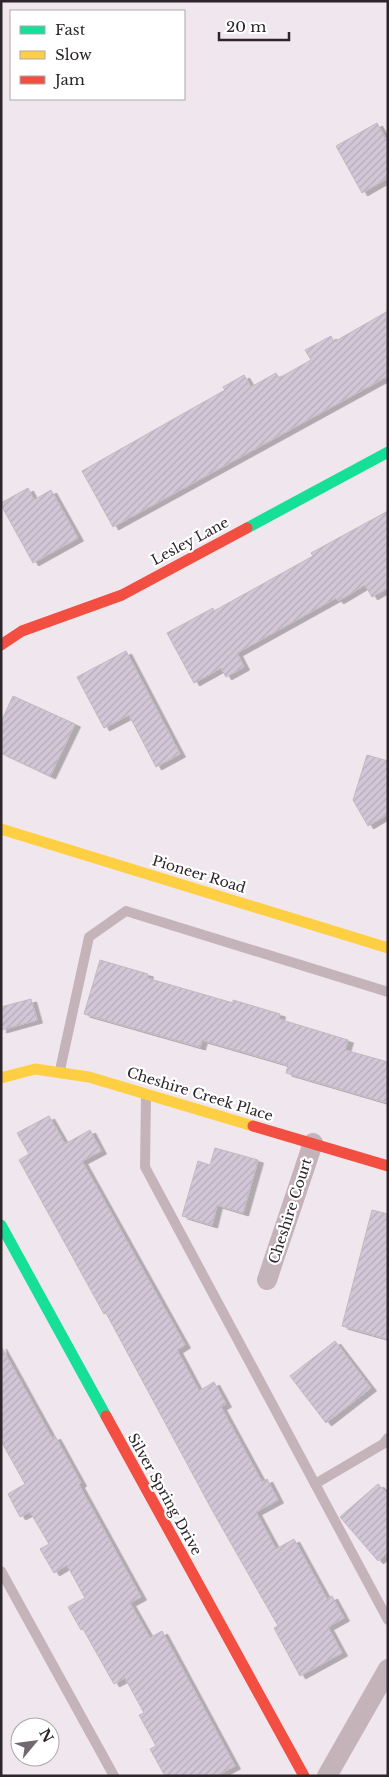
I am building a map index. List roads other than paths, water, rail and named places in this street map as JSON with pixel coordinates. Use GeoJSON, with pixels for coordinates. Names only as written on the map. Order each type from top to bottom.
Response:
{"type":"FeatureCollection","features":[{"type":"Feature","properties":{"kind":"street","name":"Lesley Lane"},"geometry":{"type":"LineString","coordinates":[[1,645],[22,631],[122,595],[388,452]]}},
{"type":"Feature","properties":{"kind":"street","name":"Pioneer Road"},"geometry":{"type":"LineString","coordinates":[[1,829],[388,948]]}},
{"type":"Feature","properties":{"kind":"street","name":"Cheshire Creek Place"},"geometry":{"type":"LineString","coordinates":[[1,1078],[35,1069],[89,1077],[388,1166]]}},
{"type":"Feature","properties":{"kind":"street","name":"Cheshire Court"},"geometry":{"type":"LineString","coordinates":[[267,1280],[313,1143]]}},
{"type":"Feature","properties":{"kind":"street","name":"Silver Spring Drive"},"geometry":{"type":"LineString","coordinates":[[1,1225],[304,1776]]}},
{"type":"Feature","properties":{"kind":"street"},"geometry":{"type":"LineString","coordinates":[[327,1776],[388,1670]]}},
{"type":"Feature","properties":{"kind":"lane"},"geometry":{"type":"LineString","coordinates":[[60,1072],[89,937],[126,911],[388,992]]}},
{"type":"Feature","properties":{"kind":"lane"},"geometry":{"type":"LineString","coordinates":[[146,1093],[146,1167],[388,1620]]}},
{"type":"Feature","properties":{"kind":"lane"},"geometry":{"type":"LineString","coordinates":[[315,1484],[383,1444],[388,1438]]}},
{"type":"Feature","properties":{"kind":"lane"},"geometry":{"type":"LineString","coordinates":[[1,1571],[114,1776]]}}]}
